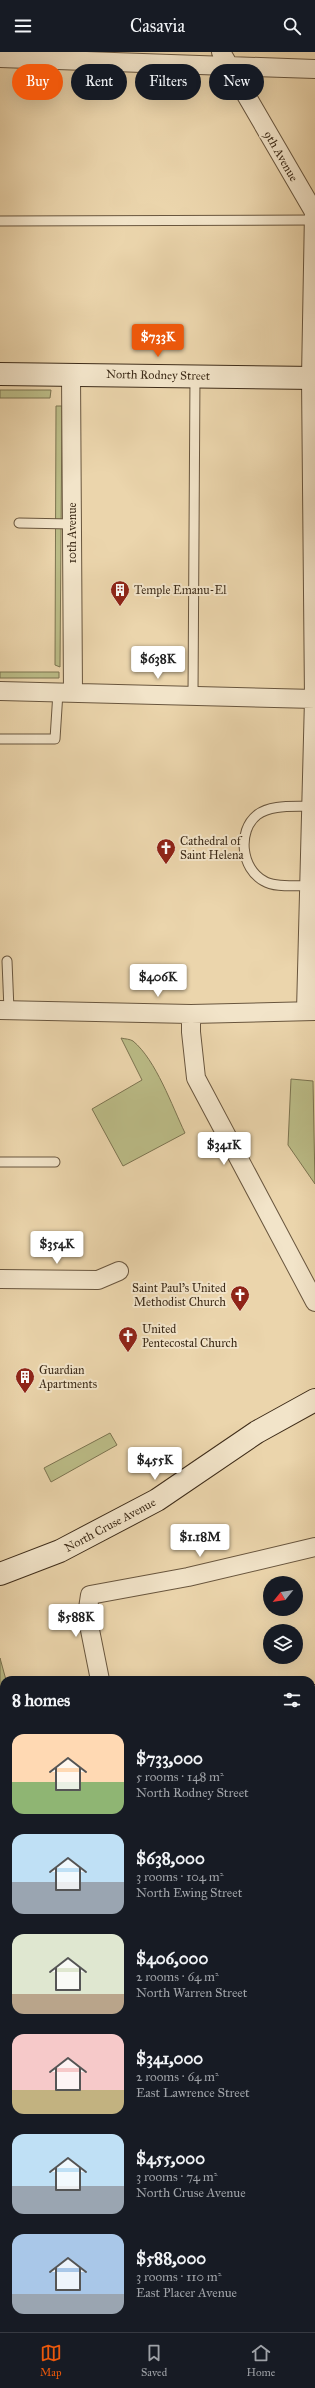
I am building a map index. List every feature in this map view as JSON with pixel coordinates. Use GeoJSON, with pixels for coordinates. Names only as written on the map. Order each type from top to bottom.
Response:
{"type":"FeatureCollection","features":[{"type":"Feature","properties":{"kind":"street"},"geometry":{"type":"LineString","coordinates":[[0,58],[225,60],[315,69]]}},
{"type":"Feature","properties":{"kind":"street","name":"9th Avenue"},"geometry":{"type":"LineString","coordinates":[[225,60],[314,212],[314,698],[309,886],[310,1011]]}},
{"type":"Feature","properties":{"kind":"street","name":"North Rodney Street"},"geometry":{"type":"LineString","coordinates":[[0,374],[313,378]]}},
{"type":"Feature","properties":{"kind":"street","name":"10th Avenue"},"geometry":{"type":"LineString","coordinates":[[66,692],[72,524],[71,374]]}},
{"type":"Feature","properties":{"kind":"street"},"geometry":{"type":"LineString","coordinates":[[0,691],[314,698]]}},
{"type":"Feature","properties":{"kind":"street"},"geometry":{"type":"LineString","coordinates":[[4,1010],[191,1014],[310,1011]]}},
{"type":"Feature","properties":{"kind":"street"},"geometry":{"type":"LineString","coordinates":[[191,1014],[196,1078],[315,1302]]}},
{"type":"Feature","properties":{"kind":"street"},"geometry":{"type":"LineString","coordinates":[[0,1279],[98,1280],[119,1271]]}},
{"type":"Feature","properties":{"kind":"street","name":"North Cruse Avenue"},"geometry":{"type":"LineString","coordinates":[[0,1574],[60,1551],[157,1500],[257,1432],[315,1400]]}},
{"type":"Feature","properties":{"kind":"street"},"geometry":{"type":"LineString","coordinates":[[99,1676],[87,1615],[90,1595],[188,1576],[315,1546]]}},
{"type":"Feature","properties":{"kind":"lane"},"geometry":{"type":"LineString","coordinates":[[0,221],[314,220]]}},
{"type":"Feature","properties":{"kind":"lane"},"geometry":{"type":"LineString","coordinates":[[193,696],[195,376]]}},
{"type":"Feature","properties":{"kind":"lane"},"geometry":{"type":"LineString","coordinates":[[19,523],[72,524]]}},
{"type":"Feature","properties":{"kind":"lane"},"geometry":{"type":"LineString","coordinates":[[0,739],[55,740],[66,692]]}},
{"type":"Feature","properties":{"kind":"lane"},"geometry":{"type":"LineString","coordinates":[[309,886],[264,882],[255,875],[248,865],[244,836],[248,826],[258,815],[271,809],[311,806]]}},
{"type":"Feature","properties":{"kind":"lane"},"geometry":{"type":"LineString","coordinates":[[4,1010],[7,962]]}},
{"type":"Feature","properties":{"kind":"lane"},"geometry":{"type":"LineString","coordinates":[[0,1162],[55,1162]]}},
{"type":"Feature","properties":{"kind":"green space"},"geometry":{"type":"Polygon","coordinates":[[[0,390],[51,390],[50,398],[0,398],[0,390]]]}},
{"type":"Feature","properties":{"kind":"green space"},"geometry":{"type":"Polygon","coordinates":[[[56,406],[62,406],[60,667],[55,665],[56,406]]]}},
{"type":"Feature","properties":{"kind":"green space"},"geometry":{"type":"Polygon","coordinates":[[[0,672],[59,672],[59,678],[0,678],[0,672]]]}},
{"type":"Feature","properties":{"kind":"green space"},"geometry":{"type":"Polygon","coordinates":[[[121,1038],[133,1041],[149,1060],[163,1084],[185,1133],[123,1166],[92,1109],[142,1080],[121,1038]]]}},
{"type":"Feature","properties":{"kind":"green space"},"geometry":{"type":"Polygon","coordinates":[[[291,1079],[313,1081],[315,1184],[288,1145],[291,1079]]]}},
{"type":"Feature","properties":{"kind":"green space"},"geometry":{"type":"Polygon","coordinates":[[[110,1433],[117,1445],[51,1482],[44,1468],[110,1433]]]}},
{"type":"Feature","properties":{"kind":"green space"},"geometry":{"type":"Polygon","coordinates":[[[0,1658],[5,1676],[0,1676],[0,1658]]]}},
{"type":"Feature","properties":{"kind":"place","name":"Temple Emanu-El"},"geometry":{"type":"Point","coordinates":[120,607]}},
{"type":"Feature","properties":{"kind":"place","name":"Cathedral of Saint Helena"},"geometry":{"type":"Point","coordinates":[166,865]}},
{"type":"Feature","properties":{"kind":"place","name":"Saint Paul's United Methodist Church"},"geometry":{"type":"Point","coordinates":[240,1312]}},
{"type":"Feature","properties":{"kind":"place","name":"United Pentecostal Church"},"geometry":{"type":"Point","coordinates":[128,1353]}},
{"type":"Feature","properties":{"kind":"place","name":"Guardian Apartments"},"geometry":{"type":"Point","coordinates":[25,1394]}}]}
